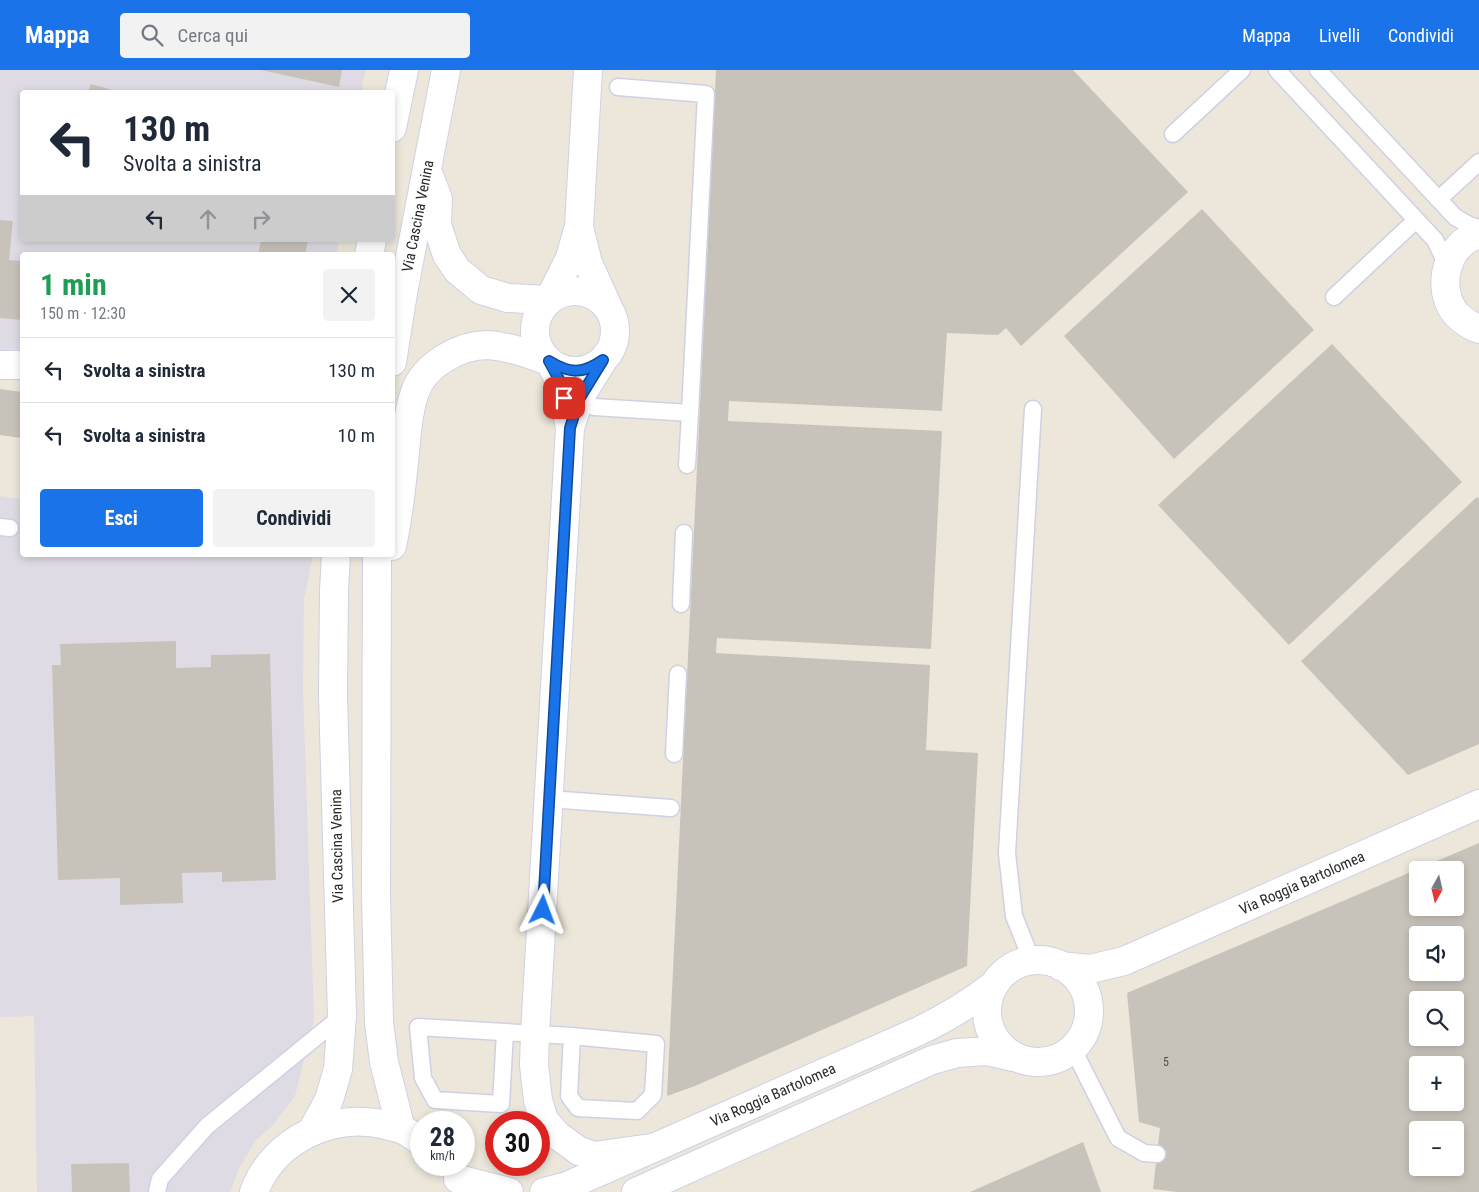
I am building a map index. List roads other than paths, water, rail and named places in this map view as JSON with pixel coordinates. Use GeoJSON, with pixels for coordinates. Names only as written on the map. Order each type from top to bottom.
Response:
{"type":"FeatureCollection","features":[{"type":"Feature","properties":{"kind":"street"},"geometry":{"type":"LineString","coordinates":[[395,114],[404,70]]}},
{"type":"Feature","properties":{"kind":"street","name":"Via Cascina Venina"},"geometry":{"type":"LineString","coordinates":[[395,343],[446,70]]}},
{"type":"Feature","properties":{"kind":"street"},"geometry":{"type":"LineString","coordinates":[[570,428],[561,383],[549,361],[540,351],[535,338],[536,324],[540,311],[549,300],[570,258],[579,226],[588,70]]}},
{"type":"Feature","properties":{"kind":"street"},"geometry":{"type":"LineString","coordinates":[[427,170],[438,199],[438,225],[447,255],[457,270],[481,290],[508,298],[549,300],[560,294],[572,291],[585,292],[597,297],[607,305]]}},
{"type":"Feature","properties":{"kind":"street"},"geometry":{"type":"LineString","coordinates":[[579,226],[588,263],[614,318],[616,334],[612,348],[579,399],[570,428],[534,1065],[538,1100],[544,1120],[557,1135],[579,1151],[594,1156],[651,1148]]}},
{"type":"Feature","properties":{"kind":"street"},"geometry":{"type":"LineString","coordinates":[[1479,234],[1460,245],[1450,258],[1445,273],[1445,288],[1449,302],[1468,325],[1479,329]]}},
{"type":"Feature","properties":{"kind":"street"},"geometry":{"type":"LineString","coordinates":[[395,532],[409,414],[415,390],[431,368],[458,350],[486,345],[512,349],[549,361],[562,369],[576,371],[590,369],[603,360]]}},
{"type":"Feature","properties":{"kind":"street"},"geometry":{"type":"LineString","coordinates":[[0,365],[20,365]]}},
{"type":"Feature","properties":{"kind":"street","name":"Via Cascina Venina"},"geometry":{"type":"LineString","coordinates":[[312,1131],[328,1100],[338,1070],[342,1016],[334,695],[336,557]]}},
{"type":"Feature","properties":{"kind":"street"},"geometry":{"type":"LineString","coordinates":[[377,557],[376,894],[379,1023],[384,1062],[410,1132]]}},
{"type":"Feature","properties":{"kind":"street"},"geometry":{"type":"LineString","coordinates":[[376,623],[390,557]]}},
{"type":"Feature","properties":{"kind":"street","name":"Via Roggia Bartolomea"},"geometry":{"type":"LineString","coordinates":[[1060,966],[1090,969],[1124,961],[1479,804]]}},
{"type":"Feature","properties":{"kind":"street","name":"Via Roggia Bartolomea"},"geometry":{"type":"LineString","coordinates":[[544,1192],[567,1186],[919,1031],[973,1002],[1005,973],[1018,965],[1032,961],[1047,961],[1060,966],[1074,975],[1084,990],[1089,1006],[1088,1021],[1083,1036],[1073,1048],[1060,1058],[1045,1062],[1029,1062],[987,1051],[957,1053],[932,1060],[636,1192]]}},
{"type":"Feature","properties":{"kind":"street","name":"Via Roggia Bartolomea"},"geometry":{"type":"LineString","coordinates":[[1089,1006],[1099,987],[1124,961]]}},
{"type":"Feature","properties":{"kind":"street"},"geometry":{"type":"LineString","coordinates":[[995,984],[989,1000],[987,1016],[992,1033],[1001,1046],[1014,1057]]}},
{"type":"Feature","properties":{"kind":"street"},"geometry":{"type":"LineString","coordinates":[[254,1192],[257,1183],[272,1161],[292,1143],[312,1131],[341,1122],[371,1122],[410,1135]]}},
{"type":"Feature","properties":{"kind":"street"},"geometry":{"type":"LineString","coordinates":[[456,1179],[509,1192]]}},
{"type":"Feature","properties":{"kind":"lane"},"geometry":{"type":"LineString","coordinates":[[1173,134],[1242,70]]}},
{"type":"Feature","properties":{"kind":"lane"},"geometry":{"type":"LineString","coordinates":[[1277,70],[1435,240],[1443,257],[1445,273]]}},
{"type":"Feature","properties":{"kind":"lane"},"geometry":{"type":"LineString","coordinates":[[1318,70],[1455,217],[1479,228]]}},
{"type":"Feature","properties":{"kind":"lane"},"geometry":{"type":"LineString","coordinates":[[618,87],[706,94],[687,465]]}},
{"type":"Feature","properties":{"kind":"lane"},"geometry":{"type":"LineString","coordinates":[[1439,199],[1479,162]]}},
{"type":"Feature","properties":{"kind":"lane"},"geometry":{"type":"LineString","coordinates":[[1334,297],[1416,220]]}},
{"type":"Feature","properties":{"kind":"lane"},"geometry":{"type":"LineString","coordinates":[[579,399],[594,407],[690,413]]}},
{"type":"Feature","properties":{"kind":"lane"},"geometry":{"type":"LineString","coordinates":[[1032,961],[1014,916],[1008,853],[1033,408]]}},
{"type":"Feature","properties":{"kind":"lane"},"geometry":{"type":"LineString","coordinates":[[681,604],[684,533]]}},
{"type":"Feature","properties":{"kind":"lane"},"geometry":{"type":"LineString","coordinates":[[674,754],[678,674]]}},
{"type":"Feature","properties":{"kind":"lane"},"geometry":{"type":"LineString","coordinates":[[550,799],[671,808]]}},
{"type":"Feature","properties":{"kind":"lane"},"geometry":{"type":"LineString","coordinates":[[157,1192],[160,1179],[207,1126],[342,1016]]}},
{"type":"Feature","properties":{"kind":"lane"},"geometry":{"type":"LineString","coordinates":[[505,1032],[501,1104],[435,1100],[423,1078],[418,1027],[505,1032],[535,1034],[572,1036],[656,1044],[653,1096],[637,1112],[578,1108],[569,1096],[572,1036]]}},
{"type":"Feature","properties":{"kind":"lane"},"geometry":{"type":"LineString","coordinates":[[1073,1048],[1118,1138],[1144,1153],[1157,1154]]}}]}
